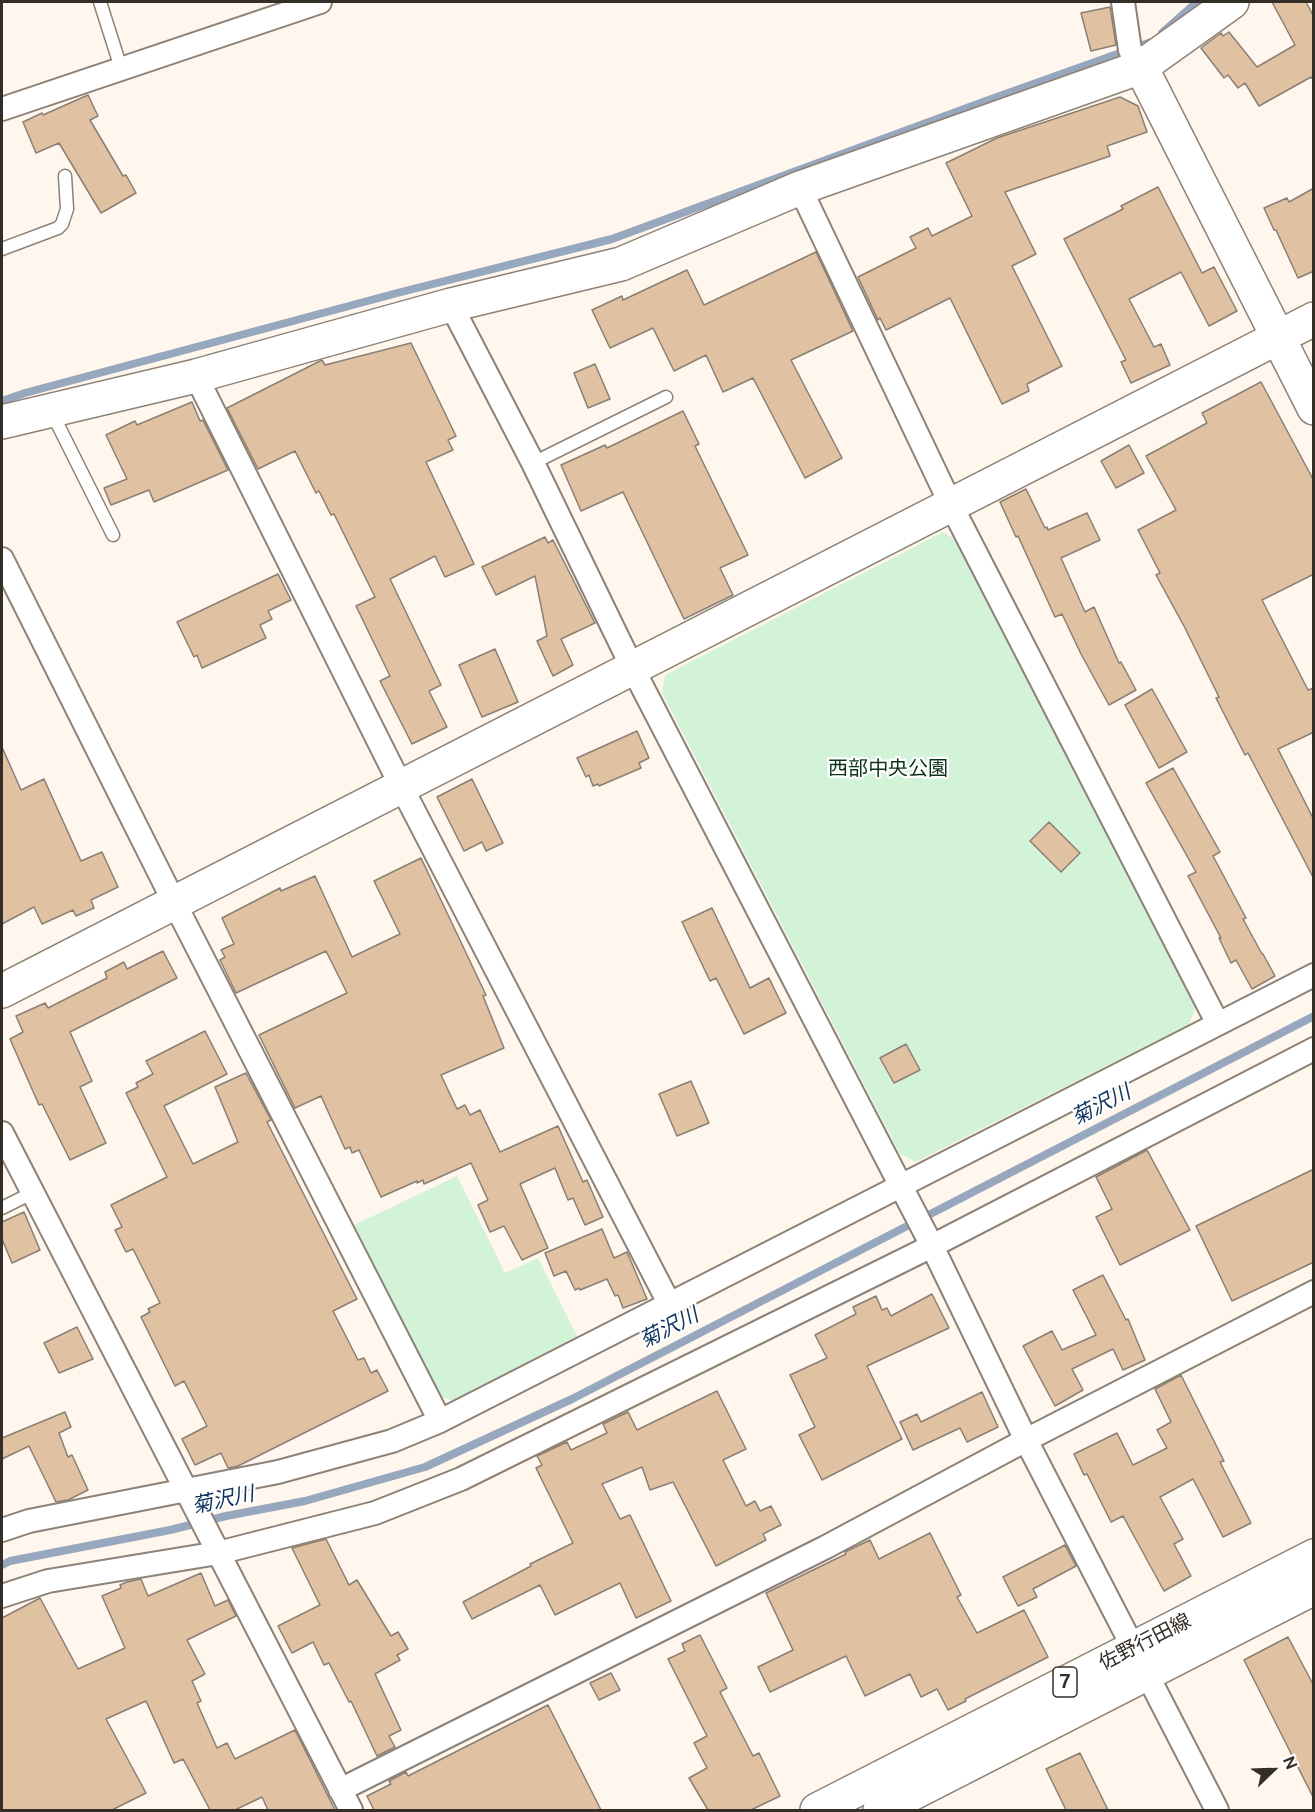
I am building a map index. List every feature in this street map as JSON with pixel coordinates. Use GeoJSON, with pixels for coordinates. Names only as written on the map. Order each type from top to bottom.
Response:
{"type":"FeatureCollection","features":[{"type":"Feature","properties":{"kind":"street"},"geometry":{"type":"LineString","coordinates":[[2,109],[320,2]]}},
{"type":"Feature","properties":{"kind":"street"},"geometry":{"type":"LineString","coordinates":[[1124,2],[1130,50],[1141,67],[1314,408]]}},
{"type":"Feature","properties":{"kind":"street"},"geometry":{"type":"LineString","coordinates":[[4,414],[51,410],[196,376],[451,305],[621,264],[800,188],[1141,67],[1232,2]]}},
{"type":"Feature","properties":{"kind":"street"},"geometry":{"type":"LineString","coordinates":[[800,188],[951,505],[1218,1024]]}},
{"type":"Feature","properties":{"kind":"street"},"geometry":{"type":"LineString","coordinates":[[451,305],[533,463],[632,667],[928,1239],[1026,1440],[1217,1810]]}},
{"type":"Feature","properties":{"kind":"street"},"geometry":{"type":"LineString","coordinates":[[2,990],[1314,318]]}},
{"type":"Feature","properties":{"kind":"street"},"geometry":{"type":"LineString","coordinates":[[196,376],[401,786],[669,1305]]}},
{"type":"Feature","properties":{"kind":"street"},"geometry":{"type":"LineString","coordinates":[[2,559],[174,902],[440,1421]]}},
{"type":"Feature","properties":{"kind":"street"},"geometry":{"type":"LineString","coordinates":[[2,1530],[29,1521],[190,1499],[392,1441],[440,1421],[669,1305],[904,1193],[1218,1024],[1314,975]]}},
{"type":"Feature","properties":{"kind":"street"},"geometry":{"type":"LineString","coordinates":[[2,1596],[48,1581],[375,1513],[461,1479],[928,1239],[1314,1050]]}},
{"type":"Feature","properties":{"kind":"street"},"geometry":{"type":"LineString","coordinates":[[2,1133],[351,1810]]}},
{"type":"Feature","properties":{"kind":"street"},"geometry":{"type":"LineString","coordinates":[[340,1790],[826,1547],[1026,1440],[1314,1293]]}},
{"type":"Feature","properties":{"kind":"street","name":"佐野行田線"},"geometry":{"type":"LineString","coordinates":[[880,1810],[1139,1661],[1314,1556]]}},
{"type":"Feature","properties":{"kind":"street","name":"佐野行田線"},"geometry":{"type":"LineString","coordinates":[[817,1810],[1139,1661],[1314,1588]]}},
{"type":"Feature","properties":{"kind":"lane"},"geometry":{"type":"LineString","coordinates":[[100,2],[121,68]]}},
{"type":"Feature","properties":{"kind":"lane"},"geometry":{"type":"LineString","coordinates":[[2,249],[58,228],[62,224],[67,208],[65,176]]}},
{"type":"Feature","properties":{"kind":"lane"},"geometry":{"type":"LineString","coordinates":[[533,463],[666,397]]}},
{"type":"Feature","properties":{"kind":"lane"},"geometry":{"type":"LineString","coordinates":[[51,410],[113,535]]}},
{"type":"Feature","properties":{"kind":"lane"},"geometry":{"type":"LineString","coordinates":[[2,1208],[32,1193]]}},
{"type":"Feature","properties":{"kind":"green space","name":"西部中央公園"},"geometry":{"type":"Polygon","coordinates":[[[943,532],[959,542],[1196,1007],[1189,1024],[916,1162],[900,1154],[662,693],[665,675],[943,532]]]}},
{"type":"Feature","properties":{"kind":"green space"},"geometry":{"type":"Polygon","coordinates":[[[457,1176],[505,1273],[538,1258],[578,1338],[455,1401],[437,1396],[350,1227],[457,1176]]]}},
{"type":"Feature","properties":{"kind":"building"},"geometry":{"type":"Polygon","coordinates":[[[1272,2],[1306,2],[1314,17],[1314,81],[1311,77],[1259,106],[1245,83],[1238,88],[1228,75],[1224,78],[1201,48],[1221,33],[1223,36],[1229,32],[1257,67],[1295,45],[1272,2]]]}},
{"type":"Feature","properties":{"kind":"building"},"geometry":{"type":"Polygon","coordinates":[[[1110,7],[1116,45],[1091,51],[1081,13],[1110,7]]]}},
{"type":"Feature","properties":{"kind":"building"},"geometry":{"type":"Polygon","coordinates":[[[88,95],[98,116],[90,120],[123,176],[126,175],[136,193],[101,213],[59,143],[36,153],[23,122],[88,95]]]}},
{"type":"Feature","properties":{"kind":"building"},"geometry":{"type":"Polygon","coordinates":[[[1120,97],[1138,106],[1147,132],[1107,146],[1110,156],[1005,192],[1036,254],[1012,266],[1062,366],[1027,384],[1029,391],[1002,404],[950,298],[886,330],[880,318],[878,320],[858,277],[916,248],[910,237],[928,228],[932,236],[972,216],[946,163],[997,138],[1120,97]]]}},
{"type":"Feature","properties":{"kind":"building"},"geometry":{"type":"Polygon","coordinates":[[[1158,187],[1202,273],[1214,267],[1237,311],[1209,326],[1181,272],[1129,299],[1154,347],[1161,344],[1170,365],[1131,383],[1121,362],[1126,360],[1064,239],[1123,209],[1121,206],[1158,187]]]}},
{"type":"Feature","properties":{"kind":"building"},"geometry":{"type":"Polygon","coordinates":[[[1314,188],[1314,271],[1298,278],[1264,208],[1287,198],[1289,202],[1314,188]]]}},
{"type":"Feature","properties":{"kind":"building"},"geometry":{"type":"Polygon","coordinates":[[[816,252],[853,331],[791,360],[842,458],[805,478],[753,378],[723,392],[706,355],[674,371],[653,328],[610,348],[592,310],[622,296],[623,300],[687,270],[704,305],[816,252]]]}},
{"type":"Feature","properties":{"kind":"building"},"geometry":{"type":"Polygon","coordinates":[[[411,343],[456,436],[448,440],[453,450],[426,462],[474,564],[445,577],[435,556],[390,579],[441,685],[429,691],[447,727],[412,744],[380,681],[390,676],[356,606],[375,597],[334,514],[331,515],[319,491],[316,493],[295,451],[258,469],[227,408],[322,360],[325,365],[411,343]]]}},
{"type":"Feature","properties":{"kind":"building"},"geometry":{"type":"Polygon","coordinates":[[[595,364],[610,399],[588,408],[574,373],[595,364]]]}},
{"type":"Feature","properties":{"kind":"building"},"geometry":{"type":"Polygon","coordinates":[[[1261,382],[1314,481],[1314,574],[1262,600],[1308,690],[1314,688],[1314,732],[1278,749],[1314,820],[1314,879],[1248,753],[1245,755],[1216,698],[1219,697],[1156,575],[1160,573],[1138,530],[1176,510],[1146,456],[1207,423],[1202,413],[1261,382]]]}},
{"type":"Feature","properties":{"kind":"building"},"geometry":{"type":"Polygon","coordinates":[[[192,402],[200,421],[203,420],[228,470],[154,502],[149,490],[111,505],[104,488],[127,479],[106,435],[135,421],[137,425],[192,402]]]}},
{"type":"Feature","properties":{"kind":"building"},"geometry":{"type":"Polygon","coordinates":[[[683,411],[699,444],[695,446],[748,555],[720,568],[733,595],[684,619],[623,492],[581,511],[561,465],[605,445],[607,448],[683,411]]]}},
{"type":"Feature","properties":{"kind":"building"},"geometry":{"type":"Polygon","coordinates":[[[1129,445],[1144,473],[1116,488],[1101,461],[1129,445]]]}},
{"type":"Feature","properties":{"kind":"building"},"geometry":{"type":"Polygon","coordinates":[[[1026,489],[1045,528],[1047,527],[1048,530],[1087,513],[1100,540],[1061,558],[1085,612],[1094,607],[1119,663],[1121,662],[1136,690],[1109,705],[1062,614],[1055,617],[1000,502],[1026,489]]]}},
{"type":"Feature","properties":{"kind":"building"},"geometry":{"type":"Polygon","coordinates":[[[545,537],[548,543],[553,540],[595,623],[561,639],[573,665],[553,676],[537,641],[547,636],[535,576],[496,595],[482,567],[545,537]]]}},
{"type":"Feature","properties":{"kind":"building"},"geometry":{"type":"Polygon","coordinates":[[[278,574],[291,600],[268,611],[272,619],[260,625],[266,638],[202,668],[197,655],[194,657],[177,622],[278,574]]]}},
{"type":"Feature","properties":{"kind":"building"},"geometry":{"type":"Polygon","coordinates":[[[495,649],[518,702],[482,717],[459,665],[495,649]]]}},
{"type":"Feature","properties":{"kind":"building"},"geometry":{"type":"Polygon","coordinates":[[[1152,689],[1187,752],[1159,768],[1125,705],[1152,689]]]}},
{"type":"Feature","properties":{"kind":"building"},"geometry":{"type":"Polygon","coordinates":[[[637,731],[649,758],[639,763],[641,768],[599,786],[598,784],[593,786],[589,775],[586,777],[577,758],[637,731]]]}},
{"type":"Feature","properties":{"kind":"building"},"geometry":{"type":"Polygon","coordinates":[[[2,747],[21,790],[44,779],[81,861],[102,852],[118,887],[91,900],[94,908],[76,916],[73,910],[42,924],[34,907],[2,924],[2,747]]]}},
{"type":"Feature","properties":{"kind":"building"},"geometry":{"type":"Polygon","coordinates":[[[1173,768],[1220,852],[1213,856],[1246,918],[1243,919],[1275,976],[1252,989],[1236,960],[1231,963],[1219,938],[1221,938],[1188,876],[1196,872],[1146,783],[1173,768]]]}},
{"type":"Feature","properties":{"kind":"building"},"geometry":{"type":"Polygon","coordinates":[[[472,779],[503,843],[486,851],[482,842],[464,851],[437,797],[472,779]]]}},
{"type":"Feature","properties":{"kind":"building"},"geometry":{"type":"Polygon","coordinates":[[[1049,822],[1080,853],[1061,872],[1030,841],[1049,822]]]}},
{"type":"Feature","properties":{"kind":"building"},"geometry":{"type":"Polygon","coordinates":[[[421,858],[486,995],[483,996],[504,1048],[441,1075],[457,1109],[465,1105],[470,1115],[480,1110],[500,1152],[558,1126],[583,1182],[587,1180],[603,1217],[585,1225],[573,1198],[568,1200],[555,1168],[520,1184],[548,1248],[522,1260],[504,1226],[490,1232],[478,1205],[488,1200],[471,1163],[424,1184],[423,1180],[417,1183],[417,1181],[381,1197],[359,1150],[352,1153],[350,1147],[345,1149],[321,1096],[295,1108],[259,1035],[347,993],[326,951],[236,993],[220,960],[225,957],[221,950],[234,944],[222,918],[280,888],[281,891],[315,876],[352,957],[400,934],[374,881],[421,858]]]}},
{"type":"Feature","properties":{"kind":"building"},"geometry":{"type":"Polygon","coordinates":[[[712,908],[750,988],[769,978],[786,1013],[744,1034],[716,978],[710,981],[682,922],[712,908]]]}},
{"type":"Feature","properties":{"kind":"building"},"geometry":{"type":"Polygon","coordinates":[[[163,951],[177,978],[70,1032],[92,1081],[80,1087],[106,1143],[70,1160],[42,1104],[39,1105],[10,1039],[23,1032],[16,1016],[45,1003],[48,1008],[107,978],[105,972],[124,962],[127,969],[163,951]]]}},
{"type":"Feature","properties":{"kind":"building"},"geometry":{"type":"Polygon","coordinates":[[[205,1031],[227,1074],[164,1106],[193,1164],[238,1142],[215,1087],[246,1073],[271,1120],[267,1122],[357,1299],[333,1311],[358,1360],[364,1358],[371,1373],[377,1370],[388,1391],[238,1466],[228,1468],[221,1453],[195,1465],[182,1439],[207,1426],[184,1381],[175,1386],[141,1317],[150,1312],[148,1309],[160,1303],[133,1249],[126,1252],[115,1230],[122,1227],[111,1205],[167,1177],[126,1093],[138,1087],[136,1083],[153,1074],[146,1061],[205,1031]]]}},
{"type":"Feature","properties":{"kind":"building"},"geometry":{"type":"Polygon","coordinates":[[[906,1044],[920,1070],[894,1083],[880,1058],[906,1044]]]}},
{"type":"Feature","properties":{"kind":"building"},"geometry":{"type":"Polygon","coordinates":[[[691,1081],[709,1123],[677,1136],[659,1094],[691,1081]]]}},
{"type":"Feature","properties":{"kind":"building"},"geometry":{"type":"Polygon","coordinates":[[[1147,1150],[1190,1230],[1120,1265],[1096,1217],[1112,1209],[1096,1177],[1147,1150]]]}},
{"type":"Feature","properties":{"kind":"building"},"geometry":{"type":"Polygon","coordinates":[[[1314,1169],[1314,1262],[1232,1301],[1196,1226],[1314,1169]]]}},
{"type":"Feature","properties":{"kind":"building"},"geometry":{"type":"Polygon","coordinates":[[[24,1212],[40,1250],[12,1263],[2,1239],[2,1222],[24,1212]]]}},
{"type":"Feature","properties":{"kind":"building"},"geometry":{"type":"Polygon","coordinates":[[[602,1229],[614,1258],[627,1252],[647,1299],[623,1308],[618,1295],[615,1296],[607,1279],[575,1290],[566,1271],[554,1276],[545,1253],[602,1229]]]}},
{"type":"Feature","properties":{"kind":"building"},"geometry":{"type":"Polygon","coordinates":[[[1103,1275],[1126,1320],[1128,1319],[1145,1360],[1123,1370],[1113,1349],[1072,1369],[1083,1390],[1055,1406],[1023,1346],[1052,1331],[1062,1350],[1096,1335],[1073,1290],[1103,1275]]]}},
{"type":"Feature","properties":{"kind":"building"},"geometry":{"type":"Polygon","coordinates":[[[932,1294],[949,1328],[867,1366],[902,1439],[822,1480],[799,1435],[815,1427],[790,1375],[827,1358],[815,1335],[856,1314],[853,1307],[876,1296],[882,1310],[887,1308],[891,1316],[932,1294]]]}},
{"type":"Feature","properties":{"kind":"building"},"geometry":{"type":"Polygon","coordinates":[[[77,1327],[93,1359],[59,1373],[44,1343],[77,1327]]]}},
{"type":"Feature","properties":{"kind":"building"},"geometry":{"type":"Polygon","coordinates":[[[1181,1375],[1224,1461],[1220,1462],[1251,1523],[1223,1537],[1193,1479],[1160,1497],[1183,1539],[1174,1544],[1191,1576],[1164,1591],[1123,1516],[1111,1522],[1087,1474],[1084,1475],[1074,1454],[1117,1433],[1133,1465],[1167,1448],[1157,1430],[1171,1422],[1155,1389],[1181,1375]]]}},
{"type":"Feature","properties":{"kind":"building"},"geometry":{"type":"Polygon","coordinates":[[[717,1391],[746,1449],[723,1460],[746,1506],[755,1501],[760,1511],[771,1506],[781,1525],[763,1534],[766,1540],[716,1566],[673,1482],[650,1490],[642,1467],[602,1484],[620,1519],[630,1515],[671,1601],[636,1618],[620,1583],[555,1615],[540,1585],[472,1619],[463,1602],[531,1566],[530,1564],[573,1543],[536,1468],[542,1465],[537,1456],[567,1442],[571,1450],[607,1433],[603,1424],[628,1412],[637,1430],[717,1391]]]}},
{"type":"Feature","properties":{"kind":"building"},"geometry":{"type":"Polygon","coordinates":[[[982,1392],[998,1427],[967,1442],[960,1428],[913,1450],[900,1422],[917,1414],[921,1422],[982,1392]]]}},
{"type":"Feature","properties":{"kind":"building"},"geometry":{"type":"Polygon","coordinates":[[[65,1412],[71,1427],[59,1433],[68,1457],[72,1455],[88,1490],[68,1500],[56,1502],[29,1446],[2,1459],[2,1438],[65,1412]]]}},
{"type":"Feature","properties":{"kind":"building"},"geometry":{"type":"Polygon","coordinates":[[[930,1533],[961,1595],[957,1597],[977,1633],[1024,1610],[1048,1657],[948,1710],[937,1689],[921,1697],[910,1674],[865,1696],[846,1656],[770,1692],[758,1667],[793,1650],[766,1593],[870,1540],[879,1559],[930,1533]]]}},
{"type":"Feature","properties":{"kind":"building"},"geometry":{"type":"Polygon","coordinates":[[[326,1539],[349,1585],[357,1580],[391,1636],[398,1632],[408,1649],[397,1655],[400,1660],[375,1674],[401,1730],[389,1736],[395,1747],[377,1756],[351,1701],[349,1702],[329,1663],[324,1665],[313,1642],[292,1653],[278,1626],[320,1605],[292,1548],[326,1539]]]}},
{"type":"Feature","properties":{"kind":"building"},"geometry":{"type":"Polygon","coordinates":[[[1065,1545],[1076,1566],[1033,1589],[1037,1597],[1018,1606],[1003,1577],[1065,1545]]]}},
{"type":"Feature","properties":{"kind":"building"},"geometry":{"type":"Polygon","coordinates":[[[201,1573],[215,1606],[228,1600],[236,1616],[187,1640],[205,1674],[192,1681],[201,1701],[197,1703],[217,1748],[227,1743],[235,1759],[295,1730],[335,1810],[268,1810],[262,1797],[235,1810],[210,1810],[183,1759],[174,1763],[146,1701],[106,1719],[146,1793],[112,1810],[2,1810],[2,1618],[40,1598],[78,1669],[125,1648],[102,1596],[121,1588],[120,1585],[141,1579],[148,1596],[201,1573]]]}},
{"type":"Feature","properties":{"kind":"building"},"geometry":{"type":"Polygon","coordinates":[[[700,1635],[727,1688],[720,1692],[753,1756],[759,1753],[780,1796],[751,1810],[708,1810],[689,1778],[707,1768],[694,1743],[707,1736],[668,1659],[685,1651],[682,1644],[700,1635]]]}},
{"type":"Feature","properties":{"kind":"building"},"geometry":{"type":"Polygon","coordinates":[[[1288,1637],[1314,1686],[1314,1799],[1244,1660],[1288,1637]]]}},
{"type":"Feature","properties":{"kind":"building"},"geometry":{"type":"Polygon","coordinates":[[[611,1673],[620,1690],[599,1700],[590,1683],[611,1673]]]}},
{"type":"Feature","properties":{"kind":"building"},"geometry":{"type":"Polygon","coordinates":[[[548,1705],[601,1810],[374,1810],[367,1796],[391,1784],[389,1781],[406,1772],[408,1776],[548,1705]]]}},
{"type":"Feature","properties":{"kind":"building"},"geometry":{"type":"Polygon","coordinates":[[[1080,1753],[1108,1810],[1066,1810],[1046,1769],[1080,1753]]]}},
{"type":"Feature","properties":{"kind":"waterway"},"geometry":{"type":"LineString","coordinates":[[1162,33],[1197,2]]}},
{"type":"Feature","properties":{"kind":"waterway"},"geometry":{"type":"LineString","coordinates":[[2,401],[401,292],[612,239],[1151,42]]}},
{"type":"Feature","properties":{"kind":"waterway","name":"菊沢川"},"geometry":{"type":"LineString","coordinates":[[2,1565],[10,1561],[305,1501],[425,1467],[572,1399],[1314,1016]]}}]}
